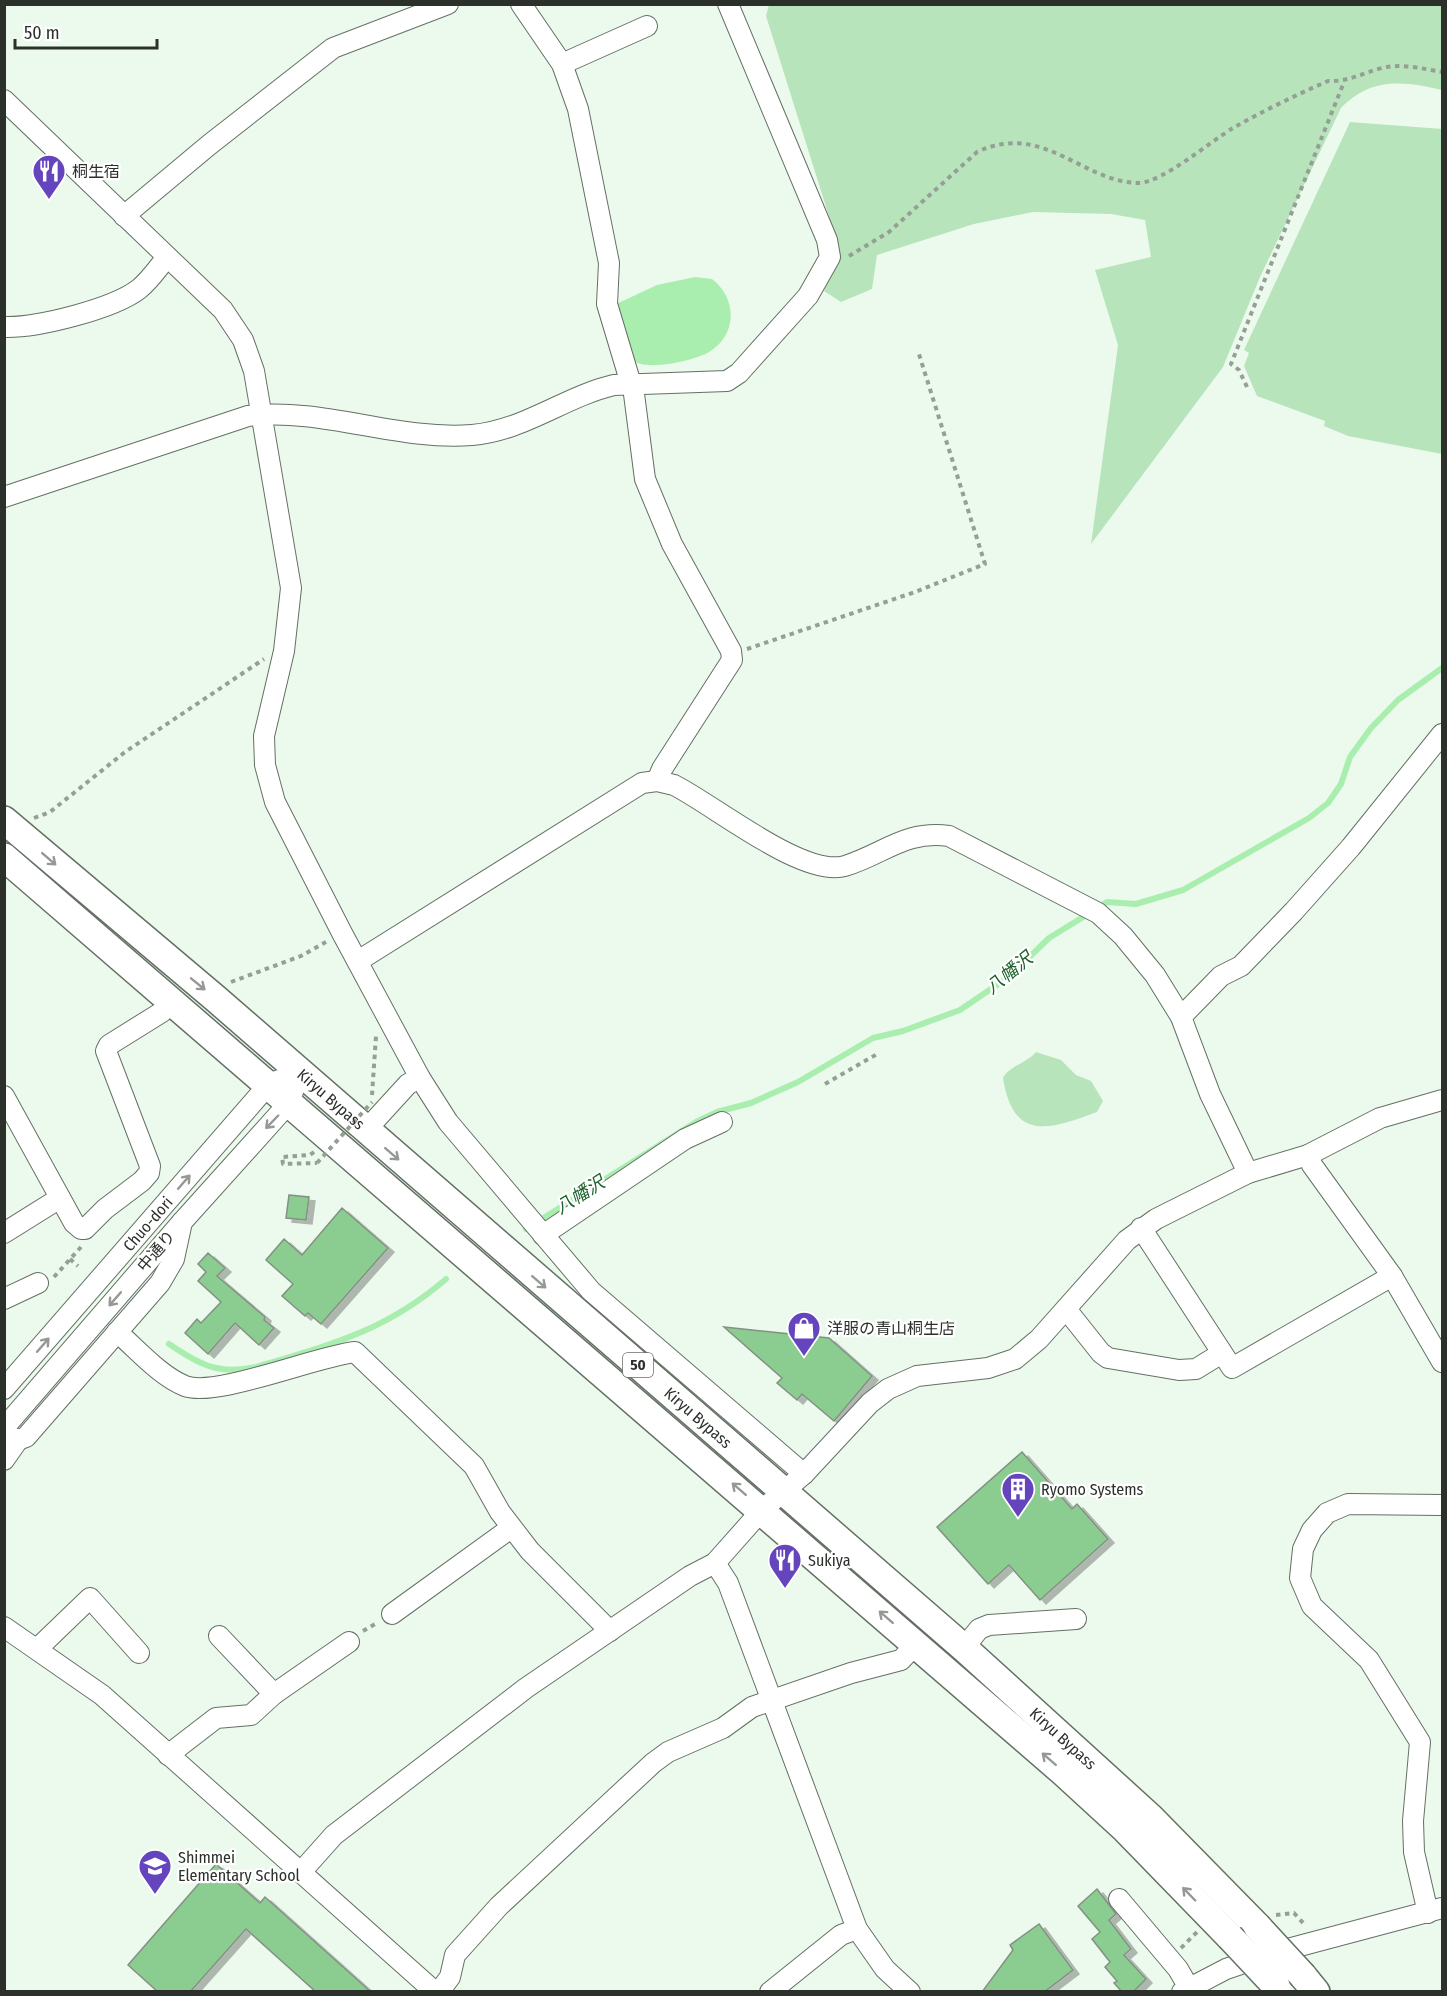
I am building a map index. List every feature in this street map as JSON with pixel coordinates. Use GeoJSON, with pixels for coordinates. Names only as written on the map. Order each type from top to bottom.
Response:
{"type":"FeatureCollection","features":[{"type":"Feature","properties":{"kind":"highway","name":"Kiryu Bypass"},"geometry":{"type":"LineString","coordinates":[[4,820],[366,1130],[794,1482],[964,1648],[1263,1921],[1309,1984]]}},
{"type":"Feature","properties":{"kind":"highway","name":"Kiryu Bypass"},"geometry":{"type":"LineString","coordinates":[[4,857],[53,902],[269,1084],[434,1231],[529,1308],[762,1510],[1125,1829],[1230,1936],[1278,1989]]}},
{"type":"Feature","properties":{"kind":"street"},"geometry":{"type":"LineString","coordinates":[[124,216],[209,145],[333,48],[448,4]]}},
{"type":"Feature","properties":{"kind":"street"},"geometry":{"type":"LineString","coordinates":[[521,4],[562,64],[578,109],[609,264],[608,304],[634,394],[640,458],[652,499],[702,602],[728,640],[732,660],[657,780]]}},
{"type":"Feature","properties":{"kind":"street"},"geometry":{"type":"LineString","coordinates":[[4,497],[248,416],[283,413],[425,433],[471,435],[507,428],[597,389],[630,383],[728,381],[739,373],[808,296],[830,257],[827,240],[728,4]]}},
{"type":"Feature","properties":{"kind":"street"},"geometry":{"type":"LineString","coordinates":[[562,64],[647,26]]}},
{"type":"Feature","properties":{"kind":"street"},"geometry":{"type":"LineString","coordinates":[[4,100],[204,291],[234,324],[254,371],[291,588],[284,651],[264,736],[265,765],[275,802],[342,933],[420,1077],[448,1122],[591,1291],[794,1482]]}},
{"type":"Feature","properties":{"kind":"street"},"geometry":{"type":"LineString","coordinates":[[4,327],[25,328],[90,311],[118,299],[136,291],[167,257]]}},
{"type":"Feature","properties":{"kind":"street"},"geometry":{"type":"LineString","coordinates":[[1181,1017],[1221,976],[1241,966],[1294,911],[1352,847],[1442,737]]}},
{"type":"Feature","properties":{"kind":"street"},"geometry":{"type":"LineString","coordinates":[[358,961],[642,783],[657,780],[683,790],[807,863],[834,868],[909,838],[928,833],[949,836],[1091,909],[1112,924],[1143,959],[1181,1017],[1210,1094],[1248,1173]]}},
{"type":"Feature","properties":{"kind":"street"},"geometry":{"type":"LineString","coordinates":[[82,1236],[85,1229],[105,1209],[142,1181],[149,1173],[150,1166],[106,1051],[109,1045],[162,1012],[171,1001]]}},
{"type":"Feature","properties":{"kind":"street","name":"Chuo-dori"},"geometry":{"type":"LineString","coordinates":[[4,1389],[269,1084],[300,1072]]}},
{"type":"Feature","properties":{"kind":"street","name":"中通り"},"geometry":{"type":"LineString","coordinates":[[9,1434],[182,1222],[289,1103],[300,1072]]}},
{"type":"Feature","properties":{"kind":"street"},"geometry":{"type":"LineString","coordinates":[[366,1130],[408,1084],[420,1077]]}},
{"type":"Feature","properties":{"kind":"street"},"geometry":{"type":"LineString","coordinates":[[301,1872],[334,1834],[526,1688],[690,1576],[715,1563],[762,1510],[794,1482],[870,1403],[888,1389],[917,1376],[988,1368],[1015,1359],[1028,1350],[1104,1263],[1141,1228],[1183,1204],[1248,1173],[1308,1155],[1380,1118],[1443,1100]]}},
{"type":"Feature","properties":{"kind":"street"},"geometry":{"type":"LineString","coordinates":[[7,1108],[82,1236]]}},
{"type":"Feature","properties":{"kind":"street"},"geometry":{"type":"LineString","coordinates":[[538,1228],[685,1139],[722,1122]]}},
{"type":"Feature","properties":{"kind":"street"},"geometry":{"type":"LineString","coordinates":[[1308,1155],[1392,1276],[1443,1362]]}},
{"type":"Feature","properties":{"kind":"street"},"geometry":{"type":"LineString","coordinates":[[4,1233],[60,1198]]}},
{"type":"Feature","properties":{"kind":"street"},"geometry":{"type":"LineString","coordinates":[[4,1460],[9,1434],[26,1437],[166,1275],[174,1259],[182,1222]]}},
{"type":"Feature","properties":{"kind":"street"},"geometry":{"type":"LineString","coordinates":[[1141,1228],[1232,1368],[1392,1276]]}},
{"type":"Feature","properties":{"kind":"street"},"geometry":{"type":"LineString","coordinates":[[4,1299],[38,1283]]}},
{"type":"Feature","properties":{"kind":"street"},"geometry":{"type":"LineString","coordinates":[[1066,1309],[1101,1353],[1108,1358],[1164,1370],[1179,1370],[1196,1369],[1222,1353]]}},
{"type":"Feature","properties":{"kind":"street"},"geometry":{"type":"LineString","coordinates":[[117,1332],[175,1381],[196,1389],[248,1380],[355,1352],[474,1466],[511,1528],[530,1551],[610,1631]]}},
{"type":"Feature","properties":{"kind":"street"},"geometry":{"type":"LineString","coordinates":[[1119,1899],[1178,1969],[1186,1990],[1226,1969],[1273,1953],[1438,1911],[1414,1852],[1413,1821],[1420,1742],[1369,1660],[1312,1606],[1300,1578],[1303,1549],[1312,1530],[1335,1507],[1348,1504],[1443,1505]]}},
{"type":"Feature","properties":{"kind":"street"},"geometry":{"type":"LineString","coordinates":[[392,1614],[511,1528]]}},
{"type":"Feature","properties":{"kind":"street"},"geometry":{"type":"LineString","coordinates":[[715,1563],[728,1583],[770,1701],[857,1929],[885,1969],[910,1992]]}},
{"type":"Feature","properties":{"kind":"street"},"geometry":{"type":"LineString","coordinates":[[37,1648],[90,1598],[139,1653]]}},
{"type":"Feature","properties":{"kind":"street"},"geometry":{"type":"LineString","coordinates":[[964,1648],[980,1629],[989,1625],[1076,1618]]}},
{"type":"Feature","properties":{"kind":"street"},"geometry":{"type":"LineString","coordinates":[[4,1627],[102,1695],[437,1992],[450,1977],[455,1955],[499,1905],[653,1763],[668,1752],[723,1728],[752,1707],[851,1673],[901,1660],[916,1644]]}},
{"type":"Feature","properties":{"kind":"street"},"geometry":{"type":"LineString","coordinates":[[219,1636],[274,1694]]}},
{"type":"Feature","properties":{"kind":"street"},"geometry":{"type":"LineString","coordinates":[[168,1755],[216,1718],[247,1717],[266,1705],[274,1694],[348,1642]]}},
{"type":"Feature","properties":{"kind":"street"},"geometry":{"type":"LineString","coordinates":[[770,1992],[841,1935],[857,1929]]}},
{"type":"Feature","properties":{"kind":"path"},"geometry":{"type":"LineString","coordinates":[[824,270],[889,232],[977,152],[993,144],[1028,144],[1071,159],[1113,178],[1140,183],[1167,172],[1232,129],[1328,81],[1344,82],[1384,68],[1403,67],[1443,72]]}},
{"type":"Feature","properties":{"kind":"path"},"geometry":{"type":"LineString","coordinates":[[1247,387],[1239,370],[1231,364],[1344,82]]}},
{"type":"Feature","properties":{"kind":"path"},"geometry":{"type":"LineString","coordinates":[[732,660],[744,650],[766,641],[915,592],[985,564],[918,351]]}},
{"type":"Feature","properties":{"kind":"path"},"geometry":{"type":"LineString","coordinates":[[39,816],[50,812],[125,752],[184,712],[270,655],[284,651]]}},
{"type":"Feature","properties":{"kind":"path"},"geometry":{"type":"LineString","coordinates":[[247,975],[301,956],[342,933]]}},
{"type":"Feature","properties":{"kind":"path"},"geometry":{"type":"LineString","coordinates":[[310,1155],[282,1157],[283,1164],[321,1162],[370,1105],[376,1027]]}},
{"type":"Feature","properties":{"kind":"path"},"geometry":{"type":"LineString","coordinates":[[825,1084],[879,1053]]}},
{"type":"Feature","properties":{"kind":"path"},"geometry":{"type":"LineString","coordinates":[[78,1266],[69,1261],[82,1236]]}},
{"type":"Feature","properties":{"kind":"path"},"geometry":{"type":"LineString","coordinates":[[348,1642],[356,1634],[392,1614]]}},
{"type":"Feature","properties":{"kind":"path"},"geometry":{"type":"LineString","coordinates":[[1263,1921],[1294,1913],[1308,1928]]}},
{"type":"Feature","properties":{"kind":"path"},"geometry":{"type":"LineString","coordinates":[[1177,1951],[1200,1930]]}},
{"type":"Feature","properties":{"kind":"shaded area"},"geometry":{"type":"Polygon","coordinates":[[[769,4],[1442,5],[1442,90],[1401,84],[1376,86],[1352,98],[1341,108],[1260,277],[1223,367],[1091,544],[1118,345],[1095,270],[1151,257],[1145,220],[1111,214],[1033,212],[974,224],[877,255],[872,289],[841,302],[824,291],[838,245],[766,16],[769,4]]]}},
{"type":"Feature","properties":{"kind":"shaded area"},"geometry":{"type":"Polygon","coordinates":[[[1350,122],[1442,129],[1442,454],[1348,436],[1324,426],[1325,421],[1257,396],[1244,366],[1249,353],[1244,350],[1350,122]]]}},
{"type":"Feature","properties":{"kind":"shaded area"},"geometry":{"type":"Polygon","coordinates":[[[695,277],[712,279],[726,296],[731,316],[725,336],[709,352],[693,359],[659,365],[640,364],[634,361],[614,305],[657,285],[695,277]]]}},
{"type":"Feature","properties":{"kind":"shaded area"},"geometry":{"type":"Polygon","coordinates":[[[1036,1052],[1061,1060],[1076,1075],[1091,1081],[1103,1101],[1097,1112],[1049,1126],[1036,1126],[1024,1122],[1015,1113],[1008,1099],[1003,1078],[1009,1070],[1036,1052]]]}},
{"type":"Feature","properties":{"kind":"building"},"geometry":{"type":"Polygon","coordinates":[[[289,1195],[309,1197],[306,1220],[286,1218],[289,1195]]]}},
{"type":"Feature","properties":{"kind":"building"},"geometry":{"type":"Polygon","coordinates":[[[342,1208],[388,1248],[321,1324],[308,1313],[305,1316],[282,1296],[293,1284],[266,1260],[284,1239],[302,1255],[342,1208]]]}},
{"type":"Feature","properties":{"kind":"building"},"geometry":{"type":"Polygon","coordinates":[[[208,1253],[225,1268],[217,1276],[265,1317],[264,1320],[274,1328],[259,1345],[235,1323],[208,1354],[185,1333],[197,1319],[201,1323],[221,1302],[198,1281],[206,1272],[198,1264],[208,1253]]]}},
{"type":"Feature","properties":{"kind":"building","name":"洋服の青山桐生店"},"geometry":{"type":"Polygon","coordinates":[[[724,1327],[829,1338],[872,1376],[834,1421],[802,1394],[797,1400],[777,1383],[782,1378],[724,1327]]]}},
{"type":"Feature","properties":{"kind":"building","name":"Ryomo Systems"},"geometry":{"type":"Polygon","coordinates":[[[1022,1452],[1072,1509],[1077,1504],[1108,1539],[1040,1600],[1009,1565],[988,1584],[937,1527],[1022,1452]]]}},
{"type":"Feature","properties":{"kind":"building"},"geometry":{"type":"Polygon","coordinates":[[[216,1864],[260,1903],[265,1897],[371,1992],[316,1992],[246,1929],[190,1992],[158,1992],[128,1965],[216,1864]]]}},
{"type":"Feature","properties":{"kind":"building"},"geometry":{"type":"Polygon","coordinates":[[[1097,1889],[1116,1914],[1109,1920],[1131,1949],[1124,1955],[1146,1979],[1133,1992],[1122,1992],[1114,1983],[1117,1981],[1105,1967],[1110,1962],[1092,1939],[1100,1932],[1078,1906],[1097,1889]]]}},
{"type":"Feature","properties":{"kind":"building"},"geometry":{"type":"Polygon","coordinates":[[[1039,1924],[1073,1970],[1044,1992],[982,1992],[1013,1950],[1010,1945],[1039,1924]]]}},
{"type":"Feature","properties":{"kind":"waterway","name":"八幡沢"},"geometry":{"type":"LineString","coordinates":[[1097,908],[1107,902],[1136,904],[1183,890],[1309,818],[1328,803],[1341,784],[1350,757],[1371,728],[1398,700],[1442,668]]}},
{"type":"Feature","properties":{"kind":"waterway","name":"八幡沢"},"geometry":{"type":"LineString","coordinates":[[526,1229],[696,1122],[717,1112],[751,1103],[798,1082],[873,1038],[903,1031],[960,1010],[1010,976],[1049,938],[1088,914]]}},
{"type":"Feature","properties":{"kind":"waterway","name":"八幡沢"},"geometry":{"type":"LineString","coordinates":[[169,1344],[200,1363],[220,1369],[256,1367],[333,1343],[379,1324],[424,1297],[446,1279]]}},
{"type":"Feature","properties":{"kind":"place","name":"桐生宿"},"geometry":{"type":"Point","coordinates":[49,200]}},
{"type":"Feature","properties":{"kind":"place","name":"洋服の青山桐生店"},"geometry":{"type":"Point","coordinates":[804,1357]}},
{"type":"Feature","properties":{"kind":"place","name":"Ryomo Systems"},"geometry":{"type":"Point","coordinates":[1018,1518]}},
{"type":"Feature","properties":{"kind":"place","name":"Sukiya"},"geometry":{"type":"Point","coordinates":[785,1589]}},
{"type":"Feature","properties":{"kind":"place","name":"Shimmei Elementary School"},"geometry":{"type":"Point","coordinates":[155,1895]}}]}
